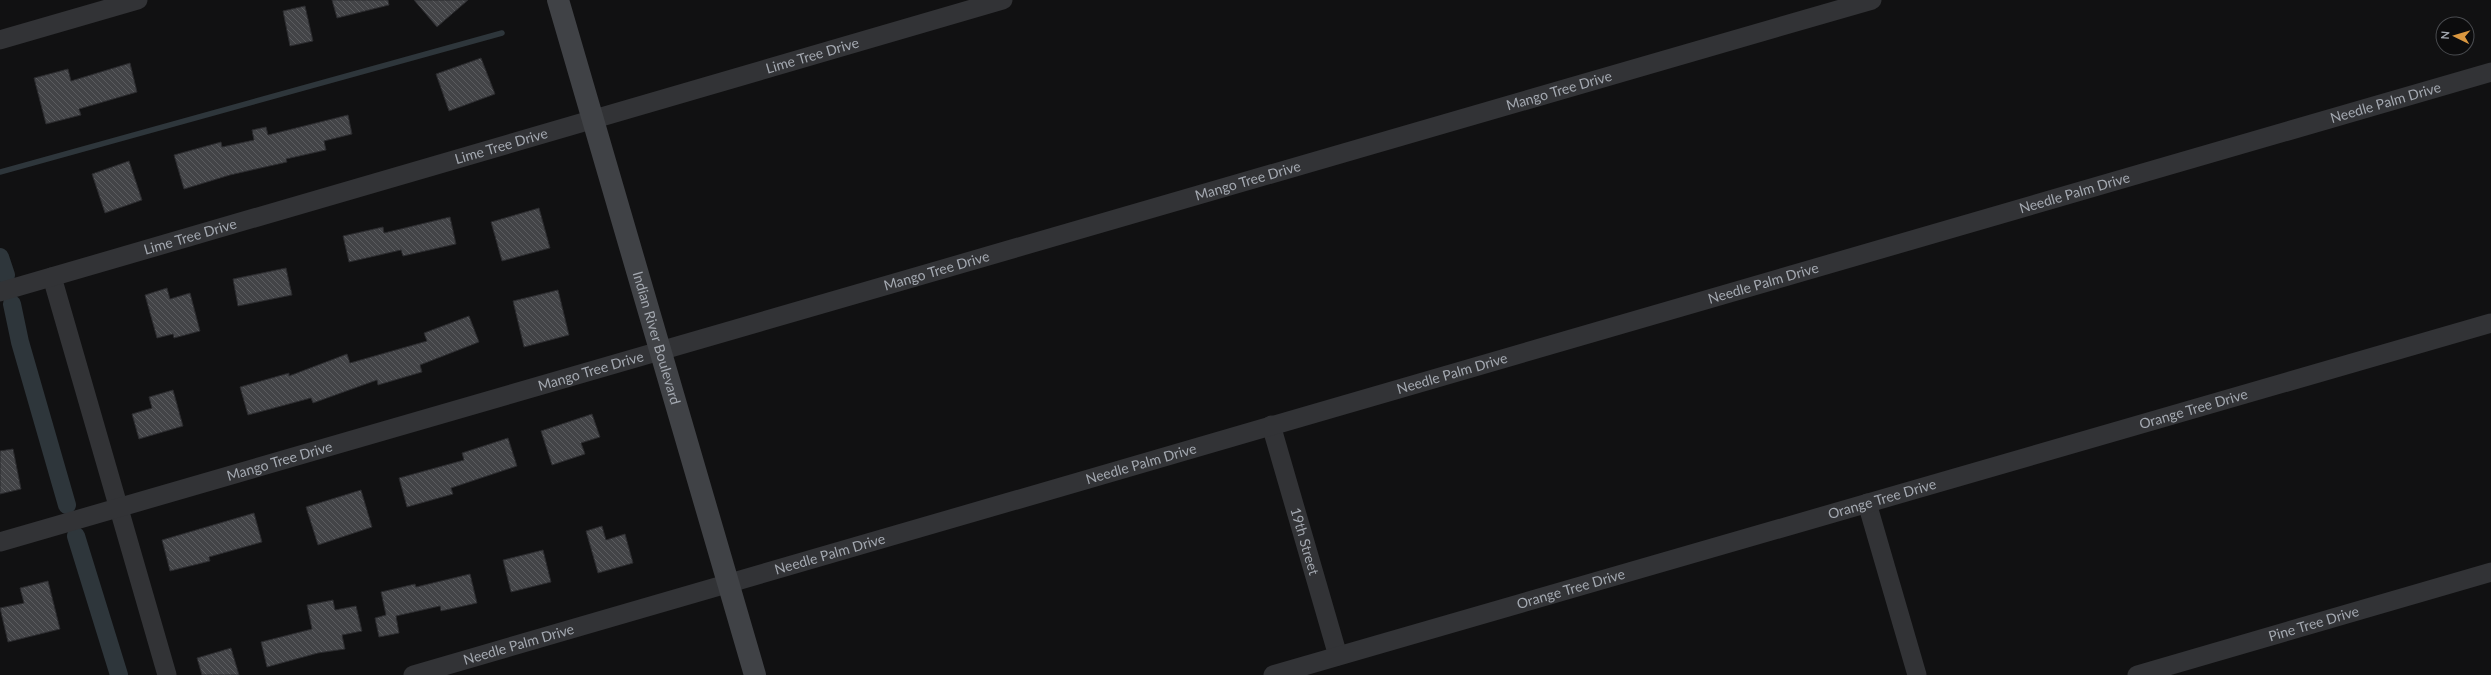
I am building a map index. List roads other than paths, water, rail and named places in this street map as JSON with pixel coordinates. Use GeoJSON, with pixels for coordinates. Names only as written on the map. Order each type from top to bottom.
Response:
{"type":"FeatureCollection","features":[{"type":"Feature","properties":{"kind":"main road","name":"Indian River Boulevard"},"geometry":{"type":"LineString","coordinates":[[558,0],[755,675]]}},
{"type":"Feature","properties":{"kind":"street"},"geometry":{"type":"LineString","coordinates":[[0,40],[138,0]]}},
{"type":"Feature","properties":{"kind":"street","name":"Lime Tree Drive"},"geometry":{"type":"LineString","coordinates":[[0,292],[1003,0]]}},
{"type":"Feature","properties":{"kind":"street","name":"Mango Tree Drive"},"geometry":{"type":"LineString","coordinates":[[0,542],[1872,0]]}},
{"type":"Feature","properties":{"kind":"street","name":"Needle Palm Drive"},"geometry":{"type":"LineString","coordinates":[[413,675],[728,582],[2491,72]]}},
{"type":"Feature","properties":{"kind":"street"},"geometry":{"type":"LineString","coordinates":[[52,277],[167,675]]}},
{"type":"Feature","properties":{"kind":"street","name":"Orange Tree Drive"},"geometry":{"type":"LineString","coordinates":[[1273,675],[2491,323]]}},
{"type":"Feature","properties":{"kind":"street","name":"19th Street"},"geometry":{"type":"LineString","coordinates":[[1271,425],[1338,656]]}},
{"type":"Feature","properties":{"kind":"street"},"geometry":{"type":"LineString","coordinates":[[1867,504],[1916,675]]}},
{"type":"Feature","properties":{"kind":"street","name":"Pine Tree Drive"},"geometry":{"type":"LineString","coordinates":[[2137,675],[2491,572]]}},
{"type":"Feature","properties":{"kind":"waterway"},"geometry":{"type":"LineString","coordinates":[[0,172],[502,33]]}},
{"type":"Feature","properties":{"kind":"waterway"},"geometry":{"type":"LineString","coordinates":[[0,257],[6,275]]}},
{"type":"Feature","properties":{"kind":"waterway"},"geometry":{"type":"LineString","coordinates":[[12,304],[20,342],[67,505]]}},
{"type":"Feature","properties":{"kind":"waterway"},"geometry":{"type":"LineString","coordinates":[[76,536],[119,675]]}}]}
